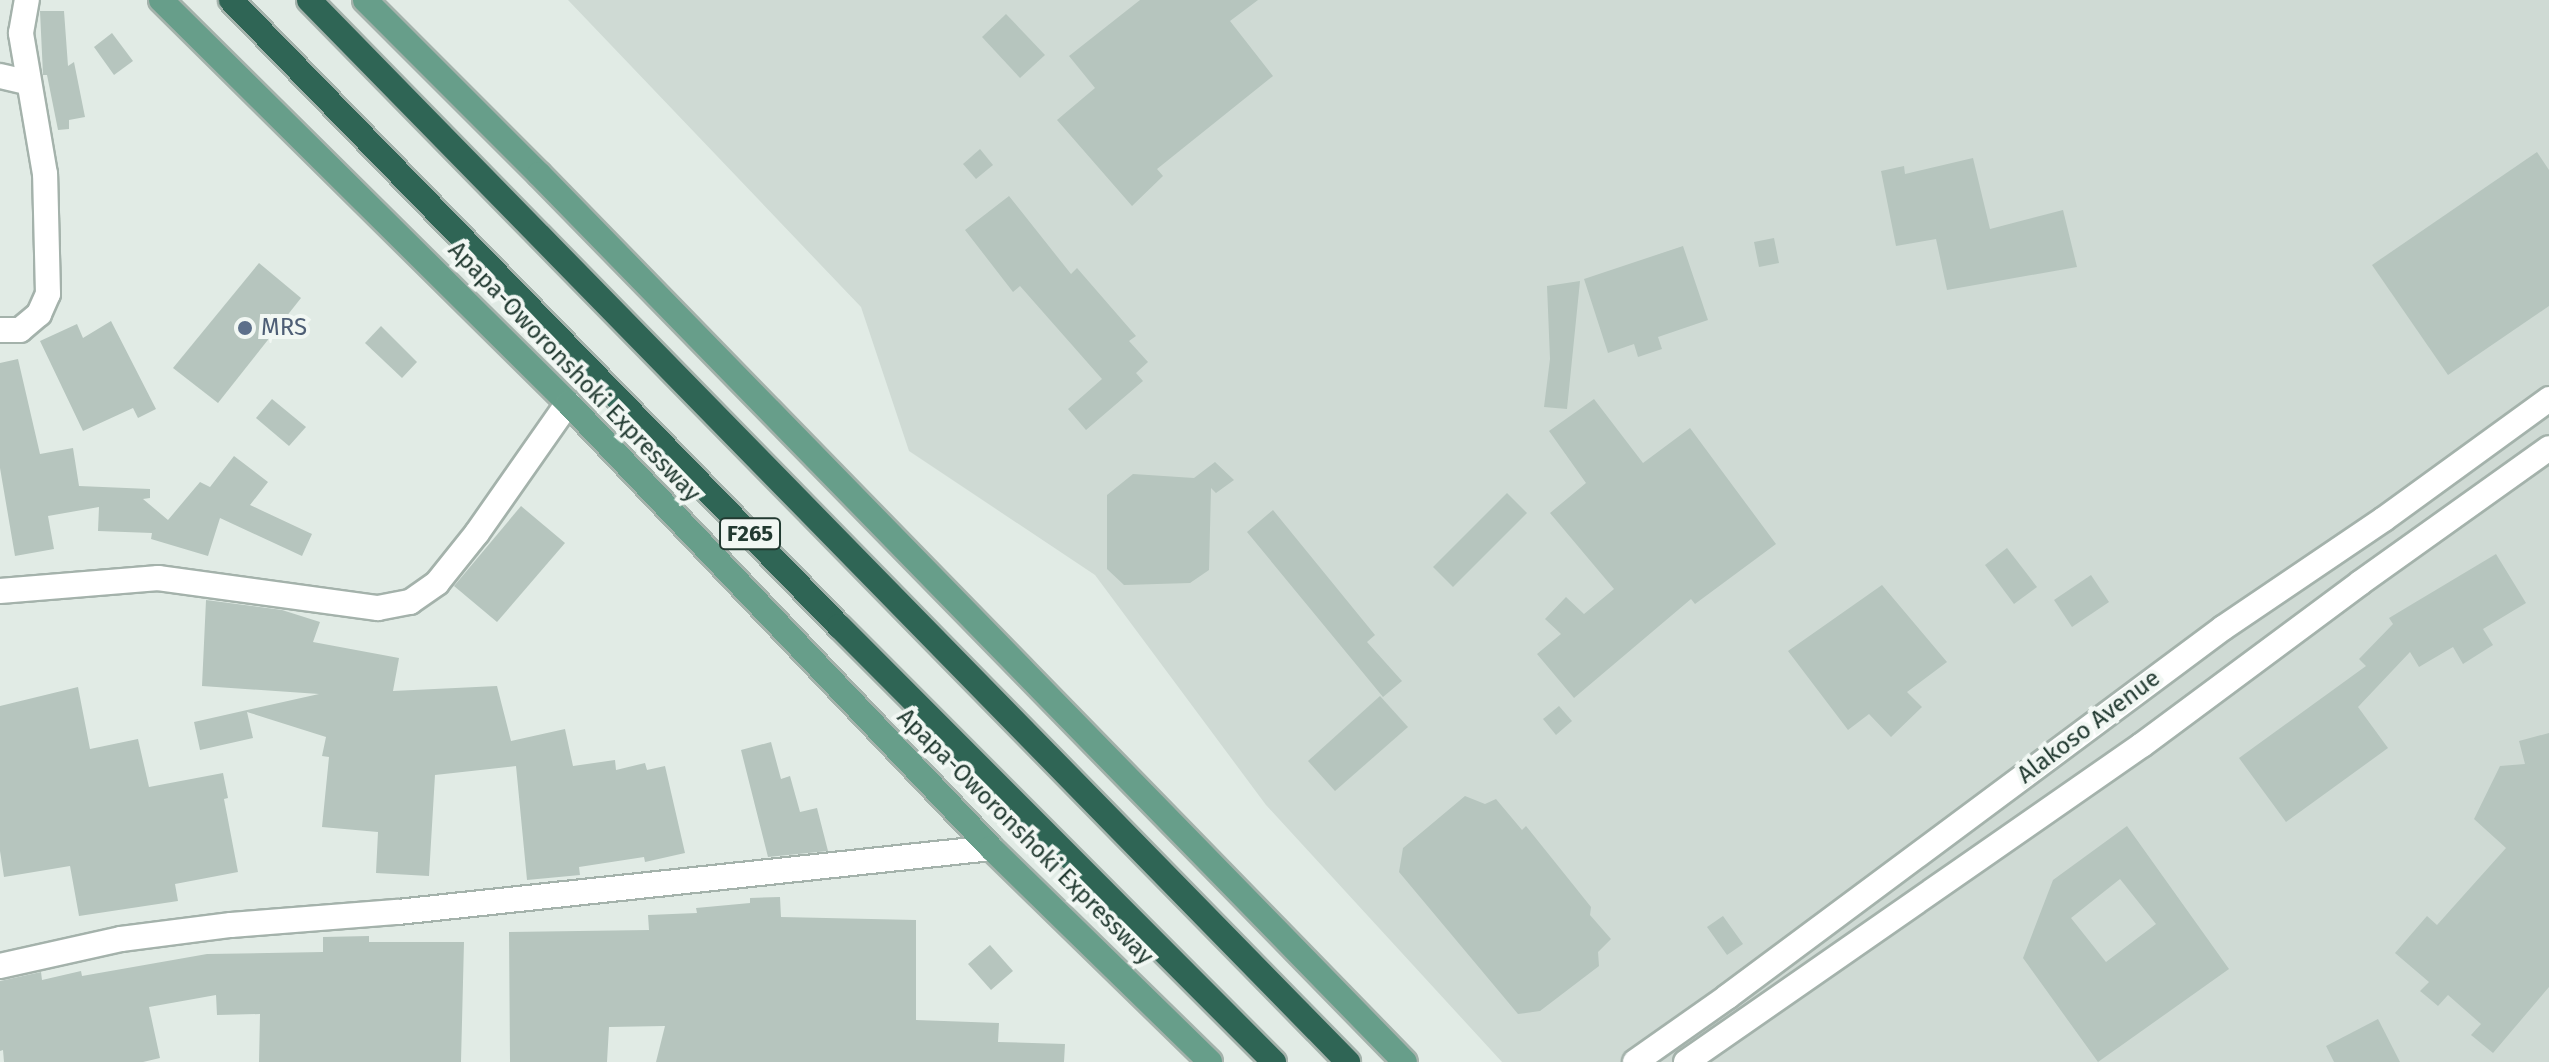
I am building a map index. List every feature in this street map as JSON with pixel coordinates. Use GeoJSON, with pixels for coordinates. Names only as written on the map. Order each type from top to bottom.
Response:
{"type":"FeatureCollection","features":[{"type":"Feature","properties":{"kind":"highway","name":"Apapa-Oworonshoki Expressway"},"geometry":{"type":"LineString","coordinates":[[231,0],[839,626],[1274,1062]]}},
{"type":"Feature","properties":{"kind":"highway","name":"F265"},"geometry":{"type":"LineString","coordinates":[[309,0],[1348,1062]]}},
{"type":"Feature","properties":{"kind":"main road","name":"Apapa-Oworonshoki Expressway"},"geometry":{"type":"LineString","coordinates":[[161,0],[568,403],[991,848],[1210,1062]]}},
{"type":"Feature","properties":{"kind":"main road"},"geometry":{"type":"LineString","coordinates":[[365,0],[1405,1062]]}},
{"type":"Feature","properties":{"kind":"street"},"geometry":{"type":"LineString","coordinates":[[0,330],[20,330],[39,314],[48,294],[45,174],[21,33],[27,0]]}},
{"type":"Feature","properties":{"kind":"street"},"geometry":{"type":"LineString","coordinates":[[0,76],[27,82]]}},
{"type":"Feature","properties":{"kind":"street","name":"Alakoso Avenue"},"geometry":{"type":"LineString","coordinates":[[1635,1062],[2223,628],[2384,519],[2549,399]]}},
{"type":"Feature","properties":{"kind":"street"},"geometry":{"type":"LineString","coordinates":[[0,591],[158,578],[378,608],[410,602],[437,583],[461,553],[568,403]]}},
{"type":"Feature","properties":{"kind":"street","name":"Alakoso Avenue"},"geometry":{"type":"LineString","coordinates":[[1686,1062],[2142,745],[2549,448]]}},
{"type":"Feature","properties":{"kind":"street"},"geometry":{"type":"LineString","coordinates":[[0,966],[121,939],[231,925],[398,912],[991,848]]}},
{"type":"Feature","properties":{"kind":"shaded area"},"geometry":{"type":"Polygon","coordinates":[[[568,0],[2549,0],[2549,1062],[1502,1062],[1266,805],[1095,575],[909,451],[861,307],[568,0]]]}},
{"type":"Feature","properties":{"kind":"building"},"geometry":{"type":"Polygon","coordinates":[[[1140,0],[1258,0],[1230,21],[1273,76],[1157,169],[1163,176],[1132,206],[1057,120],[1095,88],[1069,56],[1140,0]]]}},
{"type":"Feature","properties":{"kind":"building"},"geometry":{"type":"Polygon","coordinates":[[[40,11],[64,11],[68,66],[74,62],[85,117],[69,120],[69,129],[58,130],[47,75],[43,75],[40,11]]]}},
{"type":"Feature","properties":{"kind":"building"},"geometry":{"type":"Polygon","coordinates":[[[1006,14],[1045,55],[1020,78],[982,37],[1006,14]]]}},
{"type":"Feature","properties":{"kind":"building"},"geometry":{"type":"Polygon","coordinates":[[[112,33],[133,61],[114,75],[94,47],[112,33]]]}},
{"type":"Feature","properties":{"kind":"building"},"geometry":{"type":"Polygon","coordinates":[[[980,149],[993,165],[976,179],[963,164],[980,149]]]}},
{"type":"Feature","properties":{"kind":"building"},"geometry":{"type":"Polygon","coordinates":[[[2537,152],[2549,170],[2549,306],[2448,375],[2372,265],[2537,152]]]}},
{"type":"Feature","properties":{"kind":"building"},"geometry":{"type":"Polygon","coordinates":[[[1973,158],[1990,229],[2063,210],[2077,267],[1947,290],[1936,239],[1896,246],[1881,171],[1904,166],[1905,174],[1973,158]]]}},
{"type":"Feature","properties":{"kind":"building"},"geometry":{"type":"Polygon","coordinates":[[[1009,196],[1071,274],[1077,268],[1136,336],[1129,341],[1148,362],[1136,373],[1143,381],[1086,430],[1068,409],[1102,379],[1020,286],[1013,292],[965,230],[1009,196]]]}},
{"type":"Feature","properties":{"kind":"building"},"geometry":{"type":"Polygon","coordinates":[[[1774,238],[1779,263],[1759,267],[1754,242],[1774,238]]]}},
{"type":"Feature","properties":{"kind":"building"},"geometry":{"type":"Polygon","coordinates":[[[1683,246],[1708,320],[1658,337],[1662,349],[1638,357],[1634,344],[1608,353],[1584,279],[1683,246]]]}},
{"type":"Feature","properties":{"kind":"building"},"geometry":{"type":"Polygon","coordinates":[[[259,263],[301,298],[218,403],[173,368],[259,263]]]}},
{"type":"Feature","properties":{"kind":"building"},"geometry":{"type":"Polygon","coordinates":[[[1580,281],[1567,409],[1544,407],[1550,359],[1547,286],[1580,281]]]}},
{"type":"Feature","properties":{"kind":"building"},"geometry":{"type":"Polygon","coordinates":[[[111,321],[156,409],[138,418],[133,408],[83,431],[40,341],[77,324],[83,338],[111,321]]]}},
{"type":"Feature","properties":{"kind":"building"},"geometry":{"type":"Polygon","coordinates":[[[381,326],[417,362],[402,378],[365,343],[381,326]]]}},
{"type":"Feature","properties":{"kind":"building"},"geometry":{"type":"Polygon","coordinates":[[[18,359],[40,454],[73,448],[79,486],[150,489],[150,498],[143,499],[168,520],[200,482],[210,487],[234,456],[268,482],[250,505],[312,534],[302,556],[220,518],[208,556],[151,539],[152,533],[98,531],[99,507],[48,516],[54,549],[15,556],[0,468],[0,363],[18,359]]]}},
{"type":"Feature","properties":{"kind":"building"},"geometry":{"type":"Polygon","coordinates":[[[272,399],[306,427],[289,446],[256,418],[272,399]]]}},
{"type":"Feature","properties":{"kind":"building"},"geometry":{"type":"Polygon","coordinates":[[[1594,399],[1643,463],[1690,428],[1776,544],[1695,604],[1691,599],[1574,698],[1537,654],[1561,634],[1545,619],[1566,597],[1584,614],[1614,589],[1550,513],[1586,483],[1549,431],[1594,399]]]}},
{"type":"Feature","properties":{"kind":"building"},"geometry":{"type":"Polygon","coordinates":[[[1215,462],[1234,480],[1216,493],[1211,488],[1209,570],[1190,583],[1124,585],[1107,569],[1107,495],[1133,474],[1194,478],[1215,462]]]}},
{"type":"Feature","properties":{"kind":"building"},"geometry":{"type":"Polygon","coordinates":[[[1507,493],[1527,513],[1453,587],[1433,567],[1507,493]]]}},
{"type":"Feature","properties":{"kind":"building"},"geometry":{"type":"Polygon","coordinates":[[[521,506],[565,543],[497,622],[454,586],[521,506]]]}},
{"type":"Feature","properties":{"kind":"building"},"geometry":{"type":"Polygon","coordinates":[[[1273,510],[1375,635],[1367,642],[1402,681],[1383,697],[1247,532],[1273,510]]]}},
{"type":"Feature","properties":{"kind":"building"},"geometry":{"type":"Polygon","coordinates":[[[2007,548],[2037,587],[2014,604],[1985,565],[2007,548]]]}},
{"type":"Feature","properties":{"kind":"building"},"geometry":{"type":"Polygon","coordinates":[[[2496,554],[2526,603],[2483,629],[2493,645],[2463,664],[2453,647],[2419,667],[2410,652],[2358,707],[2388,748],[2286,822],[2239,758],[2366,666],[2359,659],[2393,624],[2389,618],[2496,554]]]}},
{"type":"Feature","properties":{"kind":"building"},"geometry":{"type":"Polygon","coordinates":[[[2091,575],[2109,602],[2072,627],[2054,600],[2091,575]]]}},
{"type":"Feature","properties":{"kind":"building"},"geometry":{"type":"Polygon","coordinates":[[[1882,585],[1947,662],[1907,692],[1922,707],[1891,737],[1869,714],[1848,730],[1788,651],[1882,585]]]}},
{"type":"Feature","properties":{"kind":"building"},"geometry":{"type":"Polygon","coordinates":[[[206,600],[282,610],[320,622],[313,642],[399,658],[393,691],[497,686],[511,741],[565,729],[573,766],[615,760],[616,770],[645,763],[647,770],[665,766],[685,853],[645,862],[644,857],[579,867],[580,875],[527,880],[516,766],[435,775],[429,876],[376,873],[378,832],[322,827],[329,757],[322,756],[326,737],[247,712],[253,738],[200,750],[194,722],[319,694],[202,686],[206,600]]]}},
{"type":"Feature","properties":{"kind":"building"},"geometry":{"type":"Polygon","coordinates":[[[78,687],[90,749],[138,739],[149,787],[223,773],[228,798],[224,799],[238,872],[175,884],[178,901],[79,916],[70,866],[4,877],[0,851],[0,706],[78,687]]]}},
{"type":"Feature","properties":{"kind":"building"},"geometry":{"type":"Polygon","coordinates":[[[1380,696],[1408,727],[1335,791],[1308,761],[1380,696]]]}},
{"type":"Feature","properties":{"kind":"building"},"geometry":{"type":"Polygon","coordinates":[[[1559,706],[1572,721],[1556,735],[1543,719],[1559,706]]]}},
{"type":"Feature","properties":{"kind":"building"},"geometry":{"type":"Polygon","coordinates":[[[2549,733],[2549,987],[2493,1053],[2471,1035],[2481,1024],[2448,995],[2438,1006],[2420,991],[2429,982],[2395,953],[2427,916],[2437,925],[2506,848],[2474,819],[2500,766],[2525,764],[2519,741],[2549,733]]]}},
{"type":"Feature","properties":{"kind":"building"},"geometry":{"type":"Polygon","coordinates":[[[771,742],[781,779],[790,776],[800,812],[817,808],[828,851],[768,857],[741,750],[771,742]]]}},
{"type":"Feature","properties":{"kind":"building"},"geometry":{"type":"Polygon","coordinates":[[[1465,796],[1485,804],[1496,799],[1522,830],[1526,826],[1591,907],[1590,915],[1611,939],[1598,952],[1599,966],[1540,1011],[1518,1014],[1399,872],[1403,848],[1465,796]]]}},
{"type":"Feature","properties":{"kind":"building"},"geometry":{"type":"Polygon","coordinates":[[[2127,826],[2229,969],[2098,1062],[2023,958],[2053,880],[2127,826]],[[2120,879],[2071,918],[2106,962],[2156,924],[2120,879]]]}},
{"type":"Feature","properties":{"kind":"building"},"geometry":{"type":"Polygon","coordinates":[[[780,897],[781,917],[916,920],[916,1020],[999,1023],[998,1042],[1065,1044],[1064,1062],[656,1062],[665,1026],[609,1027],[607,1062],[510,1062],[509,932],[649,930],[648,915],[697,913],[696,908],[750,903],[750,898],[780,897]]]}},
{"type":"Feature","properties":{"kind":"building"},"geometry":{"type":"Polygon","coordinates":[[[1723,916],[1743,944],[1727,955],[1707,927],[1723,916]]]}},
{"type":"Feature","properties":{"kind":"building"},"geometry":{"type":"Polygon","coordinates":[[[369,936],[369,942],[464,942],[461,1062],[259,1062],[260,1014],[217,1015],[216,995],[149,1007],[160,1058],[143,1062],[4,1062],[3,1050],[0,1051],[0,981],[41,972],[42,980],[81,971],[82,976],[207,954],[323,952],[323,937],[369,936]]]}},
{"type":"Feature","properties":{"kind":"building"},"geometry":{"type":"Polygon","coordinates":[[[990,945],[1013,971],[991,990],[968,964],[990,945]]]}},
{"type":"Feature","properties":{"kind":"building"},"geometry":{"type":"Polygon","coordinates":[[[2378,1019],[2400,1062],[2334,1062],[2326,1046],[2378,1019]]]}},
{"type":"Feature","properties":{"kind":"place","name":"MRS"},"geometry":{"type":"Point","coordinates":[245,328]}}]}
